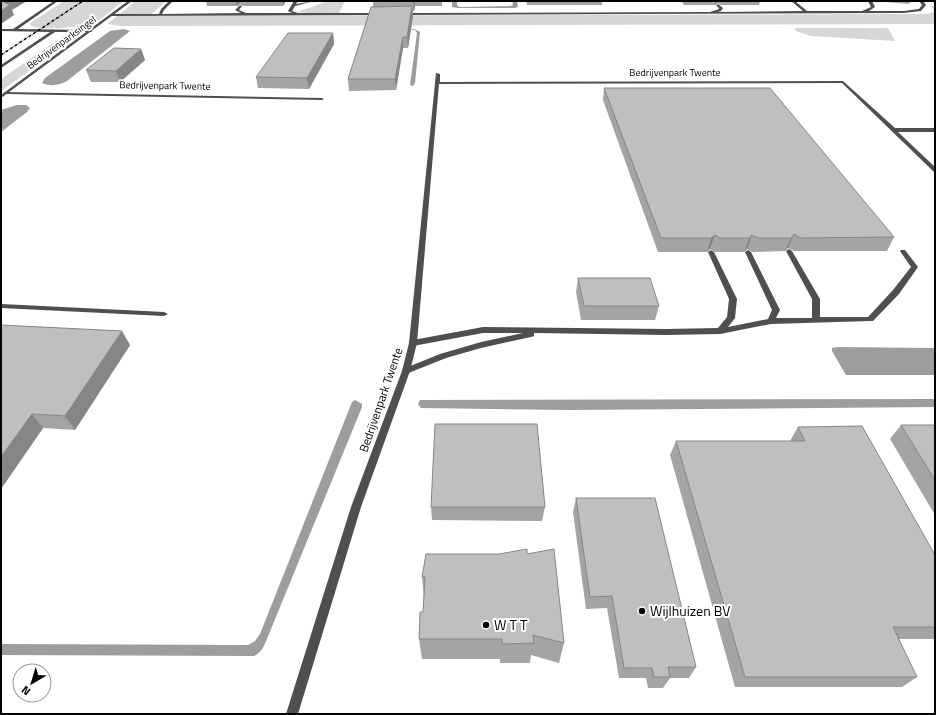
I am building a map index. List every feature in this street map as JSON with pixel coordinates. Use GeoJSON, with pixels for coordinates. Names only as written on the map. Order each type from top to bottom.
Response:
{"type":"FeatureCollection","features":[{"type":"Feature","properties":{"kind":"street"},"geometry":{"type":"LineString","coordinates":[[14,30],[56,1]]}},
{"type":"Feature","properties":{"kind":"street","name":"Bedrijvenparksingel"},"geometry":{"type":"LineString","coordinates":[[1,97],[130,1]]}},
{"type":"Feature","properties":{"kind":"street"},"geometry":{"type":"LineString","coordinates":[[160,15],[162,10],[171,1]]}},
{"type":"Feature","properties":{"kind":"street"},"geometry":{"type":"LineString","coordinates":[[290,11],[296,1]]}},
{"type":"Feature","properties":{"kind":"street"},"geometry":{"type":"LineString","coordinates":[[292,6],[312,1]]}},
{"type":"Feature","properties":{"kind":"street"},"geometry":{"type":"LineString","coordinates":[[793,1],[806,12]]}},
{"type":"Feature","properties":{"kind":"street"},"geometry":{"type":"LineString","coordinates":[[858,12],[872,9],[873,7],[870,1]]}},
{"type":"Feature","properties":{"kind":"street"},"geometry":{"type":"LineString","coordinates":[[404,10],[398,13],[534,14],[904,12],[920,10],[924,5],[921,1]]}},
{"type":"Feature","properties":{"kind":"street"},"geometry":{"type":"LineString","coordinates":[[704,13],[720,10],[721,8],[718,5]]}},
{"type":"Feature","properties":{"kind":"street"},"geometry":{"type":"LineString","coordinates":[[240,6],[237,10],[248,15]]}},
{"type":"Feature","properties":{"kind":"street"},"geometry":{"type":"LineString","coordinates":[[534,14],[557,11],[560,8]]}},
{"type":"Feature","properties":{"kind":"street"},"geometry":{"type":"LineString","coordinates":[[268,15],[290,11],[302,15]]}},
{"type":"Feature","properties":{"kind":"street"},"geometry":{"type":"LineString","coordinates":[[112,15],[388,14]]}},
{"type":"Feature","properties":{"kind":"street"},"geometry":{"type":"LineString","coordinates":[[1,30],[91,31]]}},
{"type":"Feature","properties":{"kind":"street"},"geometry":{"type":"LineString","coordinates":[[1,67],[54,31]]}},
{"type":"Feature","properties":{"kind":"street","name":"Bedrijvenpark Twente"},"geometry":{"type":"LineString","coordinates":[[292,714],[294,701],[356,507],[406,371],[413,343],[438,79],[843,82],[935,170]]}},
{"type":"Feature","properties":{"kind":"street","name":"Bedrijvenpark Twente"},"geometry":{"type":"LineString","coordinates":[[7,93],[322,99]]}},
{"type":"Feature","properties":{"kind":"street"},"geometry":{"type":"LineString","coordinates":[[893,130],[935,130]]}},
{"type":"Feature","properties":{"kind":"street"},"geometry":{"type":"LineString","coordinates":[[413,343],[483,330],[720,331],[771,321],[870,319],[896,292],[915,267],[903,251]]}},
{"type":"Feature","properties":{"kind":"street"},"geometry":{"type":"LineString","coordinates":[[711,252],[733,299],[732,318],[720,331]]}},
{"type":"Feature","properties":{"kind":"street"},"geometry":{"type":"LineString","coordinates":[[748,252],[776,310],[771,321]]}},
{"type":"Feature","properties":{"kind":"street"},"geometry":{"type":"LineString","coordinates":[[789,252],[816,299],[816,320]]}},
{"type":"Feature","properties":{"kind":"street"},"geometry":{"type":"LineString","coordinates":[[1,306],[164,314]]}},
{"type":"Feature","properties":{"kind":"street"},"geometry":{"type":"LineString","coordinates":[[406,371],[443,356],[481,345],[545,331]]}},
{"type":"Feature","properties":{"kind":"shaded area"},"geometry":{"type":"Polygon","coordinates":[[[64,1],[123,1],[101,19],[92,23],[64,28],[44,28],[30,25],[30,23],[64,1]]]}},
{"type":"Feature","properties":{"kind":"shaded area"},"geometry":{"type":"Polygon","coordinates":[[[135,1],[166,1],[152,14],[120,14],[135,1]]]}},
{"type":"Feature","properties":{"kind":"shaded area"},"geometry":{"type":"Polygon","coordinates":[[[328,1],[345,1],[339,13],[297,12],[328,1]]]}},
{"type":"Feature","properties":{"kind":"shaded area"},"geometry":{"type":"Polygon","coordinates":[[[452,1],[457,1],[457,5],[459,7],[510,6],[513,5],[512,1],[517,1],[518,7],[458,8],[452,7],[452,1]]]}},
{"type":"Feature","properties":{"kind":"shaded area"},"geometry":{"type":"Polygon","coordinates":[[[935,4],[935,24],[121,26],[107,24],[117,16],[927,14],[934,12],[932,6],[935,4]]]}},
{"type":"Feature","properties":{"kind":"shaded area"},"geometry":{"type":"Polygon","coordinates":[[[144,28],[414,29],[420,32],[415,83],[413,86],[410,85],[417,33],[415,30],[144,28]]]}},
{"type":"Feature","properties":{"kind":"shaded area"},"geometry":{"type":"Polygon","coordinates":[[[795,28],[888,28],[895,41],[811,36],[796,31],[795,28]]]}},
{"type":"Feature","properties":{"kind":"shaded area"},"geometry":{"type":"Polygon","coordinates":[[[124,29],[130,31],[67,81],[55,85],[42,83],[45,78],[110,31],[124,29]]]}},
{"type":"Feature","properties":{"kind":"shaded area"},"geometry":{"type":"Polygon","coordinates":[[[65,35],[75,38],[1,91],[1,79],[65,35]]]}},
{"type":"Feature","properties":{"kind":"shaded area"},"geometry":{"type":"Polygon","coordinates":[[[17,105],[26,105],[30,108],[1,132],[1,110],[17,105]]]}},
{"type":"Feature","properties":{"kind":"shaded area"},"geometry":{"type":"Polygon","coordinates":[[[832,348],[935,348],[935,375],[846,375],[832,351],[832,348]]]}},
{"type":"Feature","properties":{"kind":"shaded area"},"geometry":{"type":"Polygon","coordinates":[[[935,399],[935,407],[569,410],[421,408],[418,404],[420,400],[935,399]]]}},
{"type":"Feature","properties":{"kind":"shaded area"},"geometry":{"type":"Polygon","coordinates":[[[355,400],[362,404],[362,407],[266,641],[262,650],[257,654],[254,656],[1,655],[1,644],[248,645],[255,641],[260,634],[352,402],[355,400]]]}},
{"type":"Feature","properties":{"kind":"building"},"geometry":{"type":"Polygon","coordinates":[[[1,1],[6,1],[4,2],[10,5],[1,11],[1,1]]]}},
{"type":"Feature","properties":{"kind":"building"},"geometry":{"type":"Polygon","coordinates":[[[412,6],[407,37],[403,37],[395,79],[348,79],[371,7],[412,6]]]}},
{"type":"Feature","properties":{"kind":"building"},"geometry":{"type":"Polygon","coordinates":[[[288,33],[333,33],[307,78],[256,77],[288,33]]]}},
{"type":"Feature","properties":{"kind":"building"},"geometry":{"type":"Polygon","coordinates":[[[114,48],[141,49],[116,71],[86,70],[114,48]]]}},
{"type":"Feature","properties":{"kind":"building"},"geometry":{"type":"Polygon","coordinates":[[[604,88],[770,88],[894,237],[800,238],[794,234],[791,238],[758,238],[752,235],[749,238],[720,238],[715,235],[711,238],[661,238],[604,88]]]}},
{"type":"Feature","properties":{"kind":"building"},"geometry":{"type":"Polygon","coordinates":[[[578,278],[650,278],[659,306],[584,306],[578,278]]]}},
{"type":"Feature","properties":{"kind":"building"},"geometry":{"type":"Polygon","coordinates":[[[1,325],[122,331],[65,416],[32,414],[1,457],[1,325]]]}},
{"type":"Feature","properties":{"kind":"building"},"geometry":{"type":"Polygon","coordinates":[[[435,424],[537,424],[545,507],[431,507],[435,424]]]}},
{"type":"Feature","properties":{"kind":"building"},"geometry":{"type":"Polygon","coordinates":[[[901,425],[935,425],[935,480],[901,425]]]}},
{"type":"Feature","properties":{"kind":"building"},"geometry":{"type":"Polygon","coordinates":[[[862,426],[935,555],[935,627],[893,627],[917,677],[745,677],[676,441],[805,441],[798,427],[862,426]]]}},
{"type":"Feature","properties":{"kind":"building"},"geometry":{"type":"Polygon","coordinates":[[[576,498],[655,498],[696,667],[668,667],[670,677],[654,677],[652,668],[624,668],[612,596],[590,597],[576,498]]]}},
{"type":"Feature","properties":{"kind":"building"},"geometry":{"type":"Polygon","coordinates":[[[527,549],[527,554],[554,549],[564,643],[533,635],[534,643],[502,644],[502,639],[419,639],[420,612],[423,612],[425,577],[422,577],[426,554],[499,554],[527,549]]]}},
{"type":"Feature","properties":{"kind":"railway"},"geometry":{"type":"LineString","coordinates":[[1,55],[83,1]]}},
{"type":"Feature","properties":{"kind":"place","name":"Wijlhuizen BV"},"geometry":{"type":"Point","coordinates":[642,611]}},
{"type":"Feature","properties":{"kind":"place","name":"W T T"},"geometry":{"type":"Point","coordinates":[486,625]}}]}
